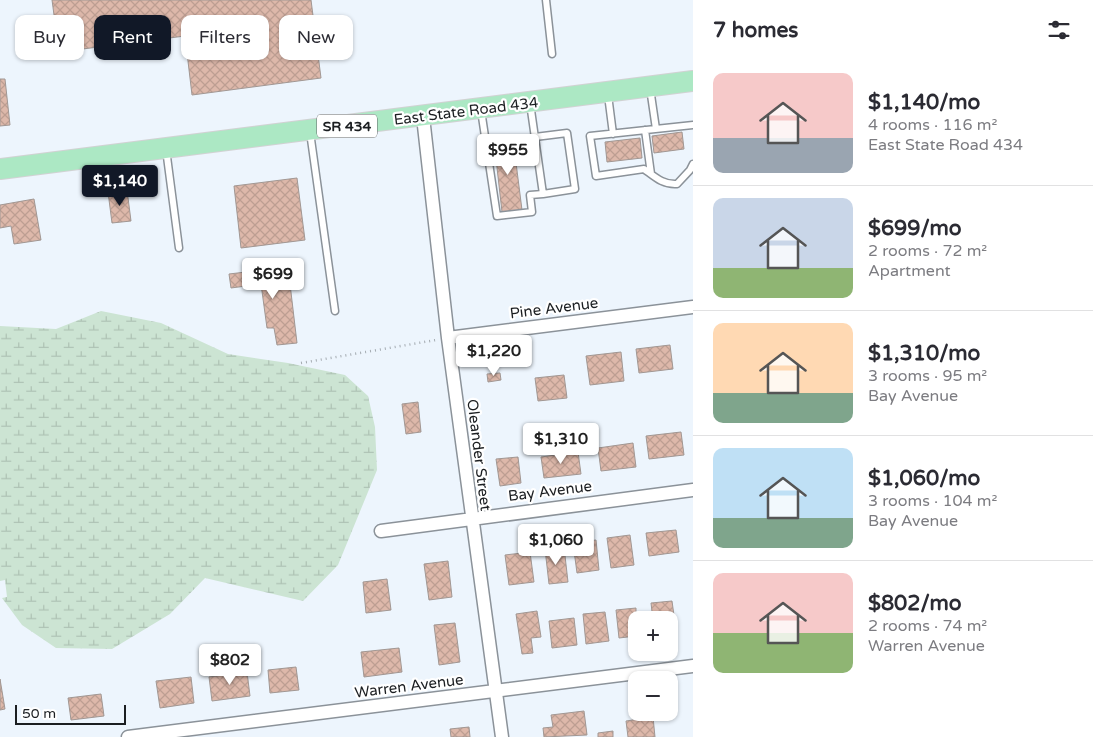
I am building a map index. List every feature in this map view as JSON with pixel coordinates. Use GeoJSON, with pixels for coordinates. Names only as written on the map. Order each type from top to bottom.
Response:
{"type":"FeatureCollection","features":[{"type":"Feature","properties":{"kind":"main road","name":"East State Road 434"},"geometry":{"type":"LineString","coordinates":[[0,169],[423,117],[693,81]]}},
{"type":"Feature","properties":{"kind":"street","name":"Oleander Street"},"geometry":{"type":"LineString","coordinates":[[423,117],[448,338],[502,737]]}},
{"type":"Feature","properties":{"kind":"street","name":"Pine Avenue"},"geometry":{"type":"LineString","coordinates":[[448,338],[693,307]]}},
{"type":"Feature","properties":{"kind":"street","name":"Bay Avenue"},"geometry":{"type":"LineString","coordinates":[[381,531],[693,490]]}},
{"type":"Feature","properties":{"kind":"street","name":"Warren Avenue"},"geometry":{"type":"LineString","coordinates":[[128,737],[693,666]]}},
{"type":"Feature","properties":{"kind":"lane"},"geometry":{"type":"LineString","coordinates":[[546,0],[552,54]]}},
{"type":"Feature","properties":{"kind":"lane"},"geometry":{"type":"LineString","coordinates":[[650,87],[656,129]]}},
{"type":"Feature","properties":{"kind":"lane"},"geometry":{"type":"LineString","coordinates":[[607,93],[613,134]]}},
{"type":"Feature","properties":{"kind":"lane"},"geometry":{"type":"LineString","coordinates":[[530,102],[543,194]]}},
{"type":"Feature","properties":{"kind":"lane"},"geometry":{"type":"LineString","coordinates":[[481,109],[497,216],[532,212],[530,195],[575,189],[567,133],[535,137]]}},
{"type":"Feature","properties":{"kind":"lane"},"geometry":{"type":"LineString","coordinates":[[693,125],[590,136],[596,176],[644,169],[669,184],[677,184],[693,164]]}},
{"type":"Feature","properties":{"kind":"lane"},"geometry":{"type":"LineString","coordinates":[[310,130],[335,311]]}},
{"type":"Feature","properties":{"kind":"lane"},"geometry":{"type":"LineString","coordinates":[[645,130],[651,174]]}},
{"type":"Feature","properties":{"kind":"lane"},"geometry":{"type":"LineString","coordinates":[[166,148],[179,248]]}},
{"type":"Feature","properties":{"kind":"path"},"geometry":{"type":"LineString","coordinates":[[301,363],[448,338]]}},
{"type":"Feature","properties":{"kind":"green space"},"geometry":{"type":"Polygon","coordinates":[[[101,311],[161,323],[228,354],[288,363],[345,375],[368,396],[375,427],[377,470],[338,565],[303,601],[205,578],[170,614],[112,649],[56,648],[22,625],[2,598],[7,597],[5,580],[0,581],[0,326],[56,329],[101,311]]]}},
{"type":"Feature","properties":{"kind":"building"},"geometry":{"type":"Polygon","coordinates":[[[52,0],[311,0],[313,15],[279,15],[279,60],[319,60],[321,78],[192,95],[188,60],[269,60],[269,15],[181,15],[181,37],[171,38],[171,15],[94,15],[94,48],[84,49],[84,15],[54,15],[52,0]]]}},
{"type":"Feature","properties":{"kind":"building"},"geometry":{"type":"Polygon","coordinates":[[[0,79],[5,79],[10,125],[0,126],[0,79]]]}},
{"type":"Feature","properties":{"kind":"building"},"geometry":{"type":"Polygon","coordinates":[[[682,132],[684,149],[654,153],[652,136],[682,132]]]}},
{"type":"Feature","properties":{"kind":"building"},"geometry":{"type":"Polygon","coordinates":[[[640,138],[642,158],[607,162],[605,142],[640,138]]]}},
{"type":"Feature","properties":{"kind":"building"},"geometry":{"type":"Polygon","coordinates":[[[513,139],[522,210],[502,212],[494,141],[513,139]]]}},
{"type":"Feature","properties":{"kind":"building"},"geometry":{"type":"Polygon","coordinates":[[[297,178],[305,240],[241,248],[234,186],[297,178]]]}},
{"type":"Feature","properties":{"kind":"building"},"geometry":{"type":"Polygon","coordinates":[[[127,190],[131,221],[112,223],[108,192],[127,190]]]}},
{"type":"Feature","properties":{"kind":"building"},"geometry":{"type":"Polygon","coordinates":[[[34,199],[41,240],[14,244],[11,226],[0,228],[0,205],[34,199]]]}},
{"type":"Feature","properties":{"kind":"building"},"geometry":{"type":"Polygon","coordinates":[[[288,267],[297,343],[277,345],[274,328],[267,328],[261,284],[231,288],[229,274],[288,267]]]}},
{"type":"Feature","properties":{"kind":"building"},"geometry":{"type":"Polygon","coordinates":[[[670,345],[673,369],[639,373],[636,349],[670,345]]]}},
{"type":"Feature","properties":{"kind":"building"},"geometry":{"type":"Polygon","coordinates":[[[621,352],[624,381],[590,385],[586,356],[621,352]]]}},
{"type":"Feature","properties":{"kind":"building"},"geometry":{"type":"Polygon","coordinates":[[[500,373],[501,380],[488,382],[487,374],[500,373]]]}},
{"type":"Feature","properties":{"kind":"building"},"geometry":{"type":"Polygon","coordinates":[[[564,375],[567,398],[538,401],[535,378],[564,375]]]}},
{"type":"Feature","properties":{"kind":"building"},"geometry":{"type":"Polygon","coordinates":[[[418,402],[421,432],[406,434],[402,404],[418,402]]]}},
{"type":"Feature","properties":{"kind":"building"},"geometry":{"type":"Polygon","coordinates":[[[681,432],[684,455],[649,459],[646,436],[681,432]]]}},
{"type":"Feature","properties":{"kind":"building"},"geometry":{"type":"Polygon","coordinates":[[[633,443],[636,467],[601,471],[598,448],[633,443]]]}},
{"type":"Feature","properties":{"kind":"building"},"geometry":{"type":"Polygon","coordinates":[[[578,452],[581,474],[544,478],[541,457],[578,452]]]}},
{"type":"Feature","properties":{"kind":"building"},"geometry":{"type":"Polygon","coordinates":[[[518,457],[521,483],[500,486],[496,459],[518,457]]]}},
{"type":"Feature","properties":{"kind":"building"},"geometry":{"type":"Polygon","coordinates":[[[676,530],[679,552],[649,556],[646,533],[676,530]]]}},
{"type":"Feature","properties":{"kind":"building"},"geometry":{"type":"Polygon","coordinates":[[[630,535],[634,565],[611,568],[607,538],[630,535]]]}},
{"type":"Feature","properties":{"kind":"building"},"geometry":{"type":"Polygon","coordinates":[[[596,540],[599,570],[577,573],[573,543],[596,540]]]}},
{"type":"Feature","properties":{"kind":"building"},"geometry":{"type":"Polygon","coordinates":[[[564,547],[568,582],[549,584],[545,549],[564,547]]]}},
{"type":"Feature","properties":{"kind":"building"},"geometry":{"type":"Polygon","coordinates":[[[530,552],[534,582],[509,585],[505,555],[530,552]]]}},
{"type":"Feature","properties":{"kind":"building"},"geometry":{"type":"Polygon","coordinates":[[[448,561],[452,597],[429,600],[424,564],[448,561]]]}},
{"type":"Feature","properties":{"kind":"building"},"geometry":{"type":"Polygon","coordinates":[[[387,579],[391,610],[366,613],[363,582],[387,579]]]}},
{"type":"Feature","properties":{"kind":"building"},"geometry":{"type":"Polygon","coordinates":[[[672,601],[673,611],[652,611],[651,603],[672,601]]]}},
{"type":"Feature","properties":{"kind":"building"},"geometry":{"type":"Polygon","coordinates":[[[636,608],[636,611],[628,611],[628,637],[619,638],[616,610],[636,608]]]}},
{"type":"Feature","properties":{"kind":"building"},"geometry":{"type":"Polygon","coordinates":[[[537,611],[541,637],[531,638],[533,653],[522,654],[516,614],[537,611]]]}},
{"type":"Feature","properties":{"kind":"building"},"geometry":{"type":"Polygon","coordinates":[[[605,612],[609,641],[586,644],[583,614],[605,612]]]}},
{"type":"Feature","properties":{"kind":"building"},"geometry":{"type":"Polygon","coordinates":[[[574,618],[577,645],[552,648],[549,621],[574,618]]]}},
{"type":"Feature","properties":{"kind":"building"},"geometry":{"type":"Polygon","coordinates":[[[455,623],[460,662],[439,665],[434,625],[455,623]]]}},
{"type":"Feature","properties":{"kind":"building"},"geometry":{"type":"Polygon","coordinates":[[[399,648],[402,672],[364,677],[361,652],[399,648]]]}},
{"type":"Feature","properties":{"kind":"building"},"geometry":{"type":"Polygon","coordinates":[[[296,667],[299,690],[270,693],[268,670],[296,667]]]}},
{"type":"Feature","properties":{"kind":"building"},"geometry":{"type":"Polygon","coordinates":[[[247,672],[250,696],[212,701],[209,677],[247,672]]]}},
{"type":"Feature","properties":{"kind":"building"},"geometry":{"type":"Polygon","coordinates":[[[191,677],[194,703],[160,708],[156,681],[191,677]]]}},
{"type":"Feature","properties":{"kind":"building"},"geometry":{"type":"Polygon","coordinates":[[[0,679],[5,709],[0,710],[0,679]]]}},
{"type":"Feature","properties":{"kind":"building"},"geometry":{"type":"Polygon","coordinates":[[[101,694],[104,716],[71,720],[68,698],[101,694]]]}},
{"type":"Feature","properties":{"kind":"building"},"geometry":{"type":"Polygon","coordinates":[[[584,711],[587,735],[544,737],[543,728],[553,727],[551,715],[584,711]]]}},
{"type":"Feature","properties":{"kind":"building"},"geometry":{"type":"Polygon","coordinates":[[[626,721],[653,721],[655,737],[628,737],[626,721]]]}},
{"type":"Feature","properties":{"kind":"building"},"geometry":{"type":"Polygon","coordinates":[[[469,727],[470,737],[451,737],[450,729],[469,727]]]}},
{"type":"Feature","properties":{"kind":"building"},"geometry":{"type":"Polygon","coordinates":[[[613,731],[613,737],[598,737],[598,733],[613,731]]]}}]}
